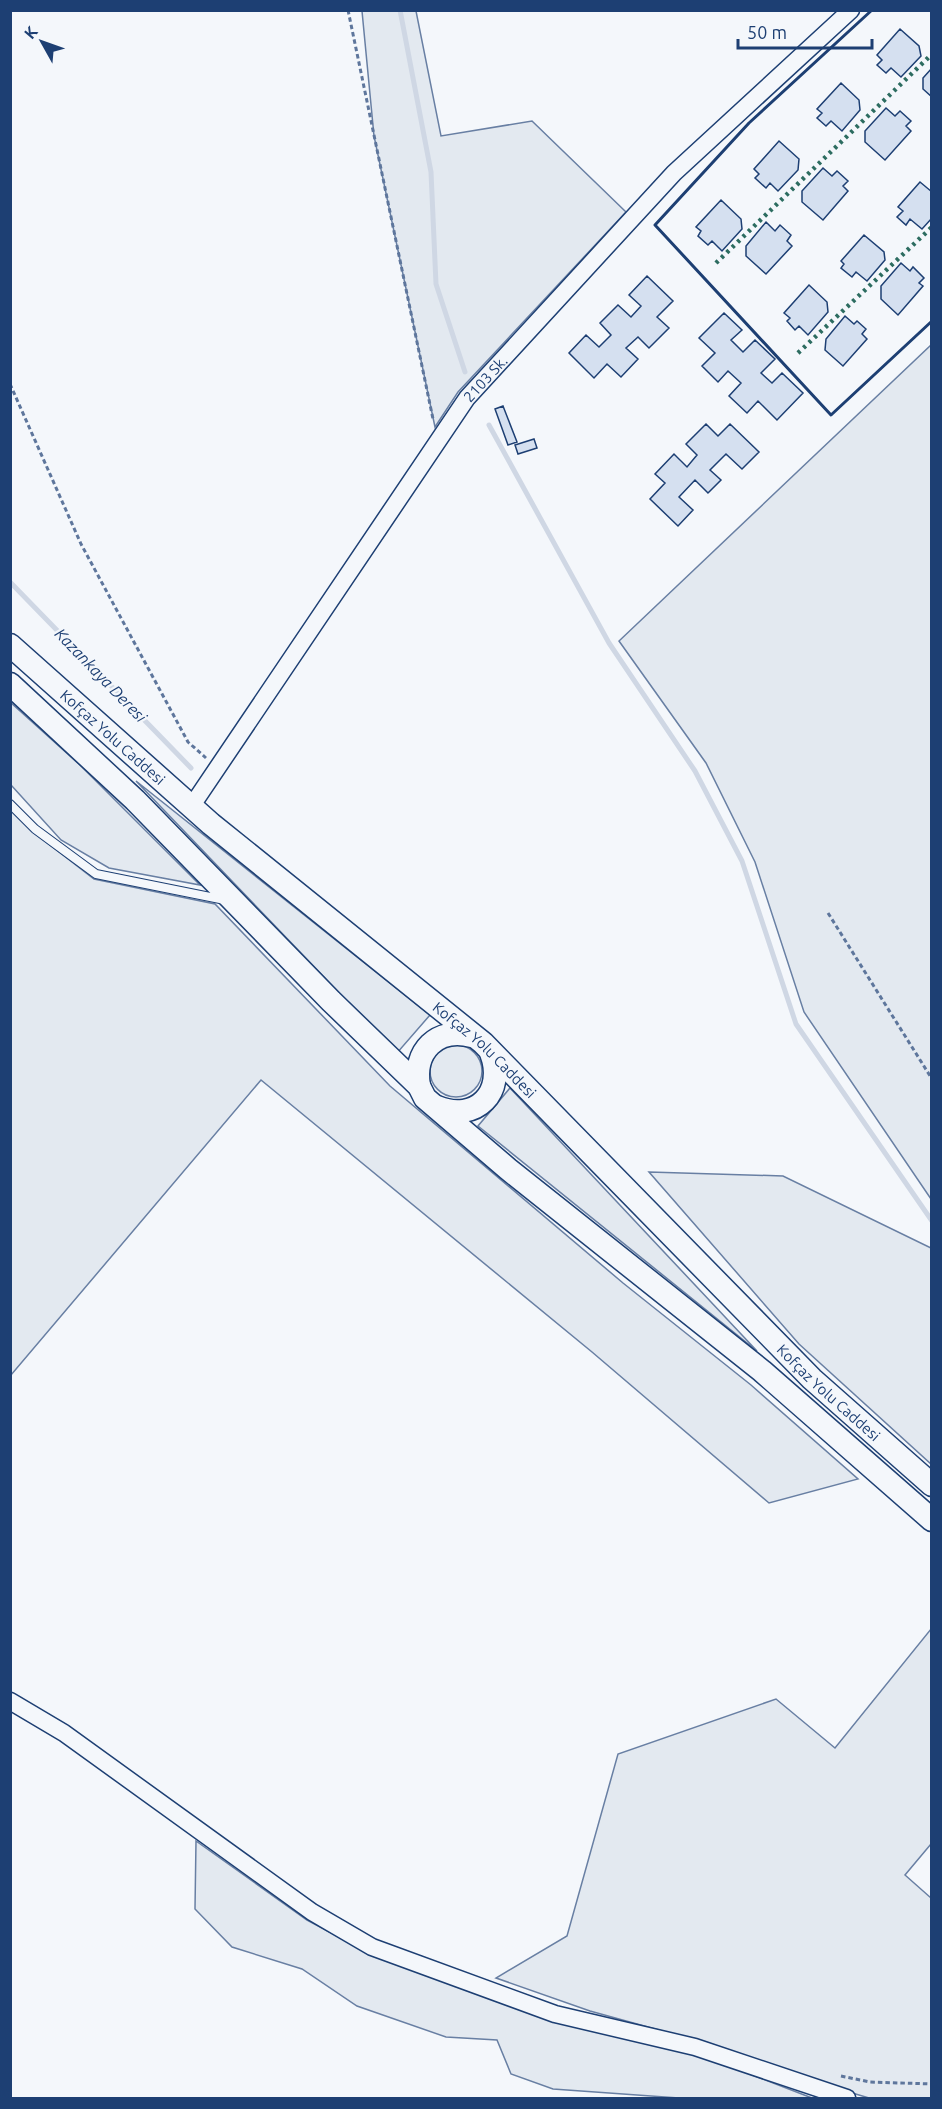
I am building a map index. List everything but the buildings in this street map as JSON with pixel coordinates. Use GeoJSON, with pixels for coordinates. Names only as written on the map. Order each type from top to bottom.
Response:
{"type":"FeatureCollection","features":[{"type":"Feature","properties":{"kind":"main road","name":"Kofçaz Yolu Caddesi"},"geometry":{"type":"LineString","coordinates":[[10,645],[192,807],[483,1043],[812,1379],[932,1485]]}},
{"type":"Feature","properties":{"kind":"main road","name":"Kofçaz Yolu Caddesi"},"geometry":{"type":"LineString","coordinates":[[10,684],[121,786],[330,1001],[419,1086],[425,1098],[579,1227],[762,1371],[932,1520]]}},
{"type":"Feature","properties":{"kind":"main road"},"geometry":{"type":"LineString","coordinates":[[419,1086],[417,1072],[419,1059],[426,1047],[448,1034],[460,1033],[472,1036]]}},
{"type":"Feature","properties":{"kind":"main road"},"geometry":{"type":"LineString","coordinates":[[436,1107],[448,1112],[462,1112],[475,1108],[486,1100],[496,1077],[491,1053]]}},
{"type":"Feature","properties":{"kind":"street","name":"2103 Sk."},"geometry":{"type":"LineString","coordinates":[[192,807],[467,398],[674,173],[851,10]]}},
{"type":"Feature","properties":{"kind":"street"},"geometry":{"type":"LineString","coordinates":[[10,1701],[64,1733],[312,1912],[372,1947],[555,2014],[695,2047],[848,2098]]}},
{"type":"Feature","properties":{"kind":"lane"},"geometry":{"type":"LineString","coordinates":[[10,804],[34,829],[96,874],[235,902]]}},
{"type":"Feature","properties":{"kind":"path"},"geometry":{"type":"LineString","coordinates":[[348,10],[438,441]]}},
{"type":"Feature","properties":{"kind":"path"},"geometry":{"type":"LineString","coordinates":[[10,384],[81,544],[188,742],[218,768]]}},
{"type":"Feature","properties":{"kind":"path"},"geometry":{"type":"LineString","coordinates":[[828,913],[932,1079]]}},
{"type":"Feature","properties":{"kind":"shaded area"},"geometry":{"type":"Polygon","coordinates":[[[362,11],[416,11],[441,136],[532,121],[626,212],[458,392],[435,427],[374,136],[362,11]]]}},
{"type":"Feature","properties":{"kind":"shaded area"},"geometry":{"type":"Polygon","coordinates":[[[931,345],[931,1199],[804,1012],[755,862],[706,763],[619,641],[931,345]]]}},
{"type":"Feature","properties":{"kind":"shaded area"},"geometry":{"type":"Polygon","coordinates":[[[10,702],[80,765],[200,885],[109,868],[61,840],[11,785],[10,702]]]}},
{"type":"Feature","properties":{"kind":"shaded area"},"geometry":{"type":"Polygon","coordinates":[[[136,781],[430,1015],[397,1053],[136,781]]]}},
{"type":"Feature","properties":{"kind":"shaded area"},"geometry":{"type":"Polygon","coordinates":[[[11,809],[32,831],[94,879],[215,904],[390,1086],[623,1283],[751,1385],[858,1479],[769,1503],[592,1352],[261,1080],[11,1375],[11,809]]]}},
{"type":"Feature","properties":{"kind":"shaded area"},"geometry":{"type":"Polygon","coordinates":[[[451,1045],[461,1045],[475,1052],[482,1071],[475,1090],[461,1097],[451,1097],[441,1093],[434,1086],[430,1076],[430,1066],[434,1056],[441,1049],[451,1045]]]}},
{"type":"Feature","properties":{"kind":"shaded area"},"geometry":{"type":"Polygon","coordinates":[[[510,1088],[757,1351],[478,1126],[510,1088]]]}},
{"type":"Feature","properties":{"kind":"shaded area"},"geometry":{"type":"Polygon","coordinates":[[[649,1172],[783,1176],[931,1248],[931,1464],[799,1344],[649,1172]]]}},
{"type":"Feature","properties":{"kind":"shaded area"},"geometry":{"type":"Polygon","coordinates":[[[931,1629],[931,1844],[905,1875],[931,1898],[931,2098],[869,2098],[792,2075],[695,2040],[590,2011],[496,1978],[567,1936],[618,1754],[776,1699],[835,1748],[931,1629]]]}},
{"type":"Feature","properties":{"kind":"shaded area"},"geometry":{"type":"Polygon","coordinates":[[[196,1841],[307,1920],[371,1954],[695,2053],[812,2098],[679,2098],[553,2089],[511,2074],[497,2040],[446,2037],[357,2006],[302,1969],[232,1947],[195,1909],[196,1841]]]}},
{"type":"Feature","properties":{"kind":"waterway"},"geometry":{"type":"LineString","coordinates":[[400,10],[431,172],[436,284],[465,372]]}},
{"type":"Feature","properties":{"kind":"waterway"},"geometry":{"type":"LineString","coordinates":[[489,425],[609,643],[695,771],[742,861],[796,1024],[932,1221]]}},
{"type":"Feature","properties":{"kind":"waterway","name":"Kazankaya Deresi"},"geometry":{"type":"LineString","coordinates":[[10,582],[191,768]]}},
{"type":"Feature","properties":{"kind":"hedge"},"geometry":{"type":"LineString","coordinates":[[716,263],[932,54]]}},
{"type":"Feature","properties":{"kind":"hedge"},"geometry":{"type":"LineString","coordinates":[[798,353],[932,227]]}},
{"type":"Feature","properties":{"kind":"wall"},"geometry":{"type":"LineString","coordinates":[[872,10],[749,123],[655,225],[831,415],[932,321]]}}]}
